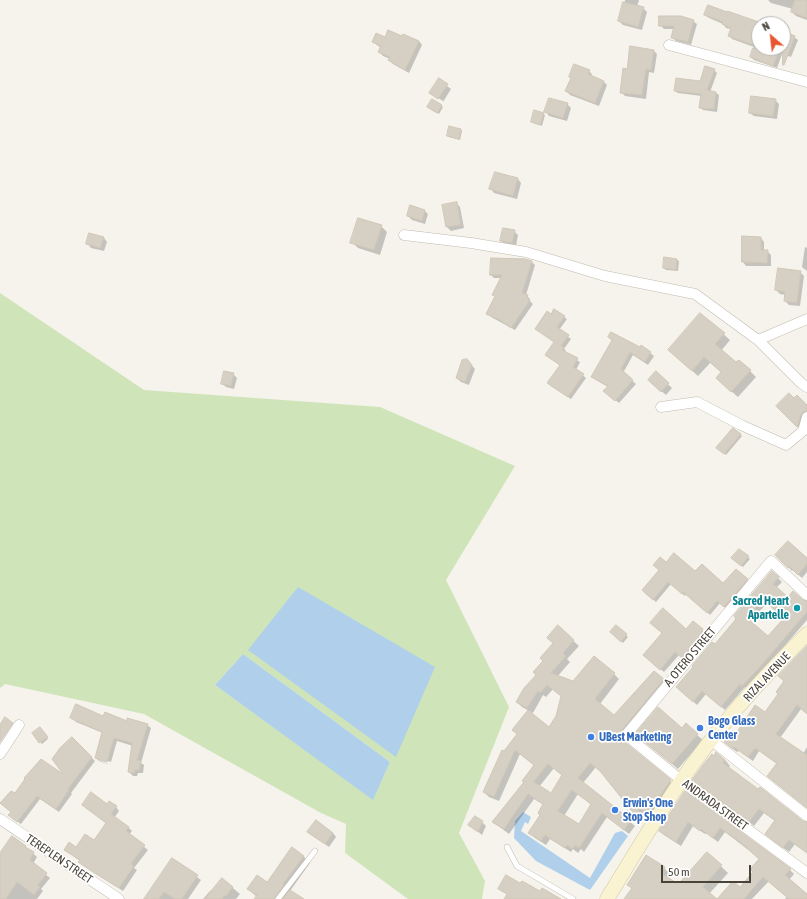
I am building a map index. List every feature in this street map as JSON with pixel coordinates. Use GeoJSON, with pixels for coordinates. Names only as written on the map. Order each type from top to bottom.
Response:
{"type":"FeatureCollection","features":[{"type":"Feature","properties":{"kind":"main road","name":"RIZAL AVENUE"},"geometry":{"type":"LineString","coordinates":[[607,899],[681,780],[711,740],[747,697],[807,634]]}},
{"type":"Feature","properties":{"kind":"street"},"geometry":{"type":"LineString","coordinates":[[669,45],[807,82]]}},
{"type":"Feature","properties":{"kind":"street"},"geometry":{"type":"LineString","coordinates":[[404,235],[471,243],[526,252],[605,276],[695,294],[758,340],[801,383],[807,387]]}},
{"type":"Feature","properties":{"kind":"street"},"geometry":{"type":"LineString","coordinates":[[758,340],[807,319]]}},
{"type":"Feature","properties":{"kind":"street"},"geometry":{"type":"LineString","coordinates":[[661,407],[697,402],[741,425],[786,445],[803,431],[807,417]]}},
{"type":"Feature","properties":{"kind":"street","name":"A. OTERO STREET"},"geometry":{"type":"LineString","coordinates":[[626,735],[771,561],[807,595]]}},
{"type":"Feature","properties":{"kind":"street"},"geometry":{"type":"LineString","coordinates":[[0,754],[19,725]]}},
{"type":"Feature","properties":{"kind":"street","name":"ANDRADA STREET"},"geometry":{"type":"LineString","coordinates":[[626,735],[681,780],[807,873]]}},
{"type":"Feature","properties":{"kind":"street"},"geometry":{"type":"LineString","coordinates":[[711,740],[807,816]]}},
{"type":"Feature","properties":{"kind":"street","name":"TEREPLEN STREET"},"geometry":{"type":"LineString","coordinates":[[0,819],[118,899]]}},
{"type":"Feature","properties":{"kind":"lane"},"geometry":{"type":"LineString","coordinates":[[507,847],[517,866],[573,899]]}},
{"type":"Feature","properties":{"kind":"lane"},"geometry":{"type":"LineString","coordinates":[[278,899],[315,851]]}},
{"type":"Feature","properties":{"kind":"green space"},"geometry":{"type":"Polygon","coordinates":[[[0,293],[144,390],[380,407],[515,466],[446,580],[509,707],[459,833],[485,881],[482,899],[408,899],[345,853],[346,824],[321,813],[144,714],[5,684],[0,688],[0,293]],[[243,654],[215,685],[373,799],[390,762],[243,654]]]}},
{"type":"Feature","properties":{"kind":"water"},"geometry":{"type":"Polygon","coordinates":[[[298,587],[435,667],[396,757],[248,650],[298,587]]]}},
{"type":"Feature","properties":{"kind":"water"},"geometry":{"type":"Polygon","coordinates":[[[243,654],[390,762],[373,800],[215,685],[243,654]]]}},
{"type":"Feature","properties":{"kind":"water"},"geometry":{"type":"Polygon","coordinates":[[[523,812],[531,817],[528,824],[525,822],[521,831],[590,878],[615,833],[622,831],[628,836],[590,890],[536,861],[514,838],[515,821],[523,812]]]}},
{"type":"Feature","properties":{"kind":"building"},"geometry":{"type":"Polygon","coordinates":[[[795,0],[807,0],[807,18],[791,12],[795,0]]]}},
{"type":"Feature","properties":{"kind":"building"},"geometry":{"type":"Polygon","coordinates":[[[623,2],[644,7],[638,27],[618,21],[623,2]]]}},
{"type":"Feature","properties":{"kind":"building"},"geometry":{"type":"Polygon","coordinates":[[[708,5],[751,19],[751,44],[728,36],[731,28],[722,24],[723,22],[704,15],[708,5]]]}},
{"type":"Feature","properties":{"kind":"building"},"geometry":{"type":"Polygon","coordinates":[[[659,16],[681,16],[694,20],[688,42],[671,38],[674,26],[659,26],[659,16]]]}},
{"type":"Feature","properties":{"kind":"building"},"geometry":{"type":"Polygon","coordinates":[[[388,30],[402,36],[403,34],[419,41],[405,70],[388,60],[390,57],[378,52],[381,46],[372,42],[376,33],[385,37],[388,30]]]}},
{"type":"Feature","properties":{"kind":"building"},"geometry":{"type":"Polygon","coordinates":[[[791,34],[795,36],[791,47],[791,34]]]}},
{"type":"Feature","properties":{"kind":"building"},"geometry":{"type":"Polygon","coordinates":[[[630,46],[654,50],[651,70],[646,69],[642,95],[620,93],[623,68],[627,69],[630,46]]]}},
{"type":"Feature","properties":{"kind":"building"},"geometry":{"type":"Polygon","coordinates":[[[751,54],[751,56],[777,56],[773,66],[750,57],[751,54]]]}},
{"type":"Feature","properties":{"kind":"building"},"geometry":{"type":"Polygon","coordinates":[[[783,56],[787,56],[784,65],[783,56]]]}},
{"type":"Feature","properties":{"kind":"building"},"geometry":{"type":"Polygon","coordinates":[[[574,64],[590,70],[588,74],[604,81],[595,103],[565,91],[571,78],[569,77],[574,64]]]}},
{"type":"Feature","properties":{"kind":"building"},"geometry":{"type":"Polygon","coordinates":[[[705,66],[715,69],[707,90],[716,92],[714,109],[699,108],[701,94],[674,91],[676,78],[700,81],[705,66]]]}},
{"type":"Feature","properties":{"kind":"building"},"geometry":{"type":"Polygon","coordinates":[[[439,78],[448,84],[438,99],[429,93],[439,78]]]}},
{"type":"Feature","properties":{"kind":"building"},"geometry":{"type":"Polygon","coordinates":[[[751,96],[776,99],[773,116],[749,113],[751,96]]]}},
{"type":"Feature","properties":{"kind":"building"},"geometry":{"type":"Polygon","coordinates":[[[549,98],[568,103],[563,118],[544,112],[549,98]]]}},
{"type":"Feature","properties":{"kind":"building"},"geometry":{"type":"Polygon","coordinates":[[[432,99],[442,105],[437,113],[427,107],[432,99]]]}},
{"type":"Feature","properties":{"kind":"building"},"geometry":{"type":"Polygon","coordinates":[[[534,110],[544,113],[540,125],[531,122],[534,110]]]}},
{"type":"Feature","properties":{"kind":"building"},"geometry":{"type":"Polygon","coordinates":[[[449,126],[461,129],[459,139],[447,136],[449,126]]]}},
{"type":"Feature","properties":{"kind":"building"},"geometry":{"type":"Polygon","coordinates":[[[495,172],[518,178],[513,196],[489,189],[495,172]]]}},
{"type":"Feature","properties":{"kind":"building"},"geometry":{"type":"Polygon","coordinates":[[[457,202],[461,225],[446,227],[442,205],[457,202]]]}},
{"type":"Feature","properties":{"kind":"building"},"geometry":{"type":"Polygon","coordinates":[[[410,205],[425,210],[422,221],[407,216],[410,205]]]}},
{"type":"Feature","properties":{"kind":"building"},"geometry":{"type":"Polygon","coordinates":[[[358,218],[382,225],[374,250],[350,243],[358,218]]]}},
{"type":"Feature","properties":{"kind":"building"},"geometry":{"type":"Polygon","coordinates":[[[503,228],[515,230],[512,243],[500,241],[503,228]]]}},
{"type":"Feature","properties":{"kind":"building"},"geometry":{"type":"Polygon","coordinates":[[[89,233],[104,237],[100,248],[86,244],[89,233]]]}},
{"type":"Feature","properties":{"kind":"building"},"geometry":{"type":"Polygon","coordinates":[[[742,236],[761,237],[761,250],[768,250],[767,263],[742,262],[742,236]]]}},
{"type":"Feature","properties":{"kind":"building"},"geometry":{"type":"Polygon","coordinates":[[[664,257],[677,259],[676,270],[663,268],[664,257]]]}},
{"type":"Feature","properties":{"kind":"building"},"geometry":{"type":"Polygon","coordinates":[[[491,258],[525,259],[532,261],[522,293],[528,295],[527,298],[530,300],[511,328],[500,320],[486,314],[495,296],[492,295],[502,275],[490,275],[491,258]]]}},
{"type":"Feature","properties":{"kind":"building"},"geometry":{"type":"Polygon","coordinates":[[[778,268],[801,271],[797,303],[784,301],[785,292],[775,290],[778,268]]]}},
{"type":"Feature","properties":{"kind":"building"},"geometry":{"type":"Polygon","coordinates":[[[554,309],[565,316],[557,327],[569,335],[561,346],[564,347],[562,350],[578,358],[573,367],[584,374],[568,397],[547,383],[560,365],[545,355],[554,342],[535,329],[547,311],[551,314],[554,309]]]}},
{"type":"Feature","properties":{"kind":"building"},"geometry":{"type":"Polygon","coordinates":[[[700,313],[725,333],[715,344],[736,362],[739,360],[751,370],[731,392],[716,378],[721,372],[704,357],[692,371],[668,350],[700,313]]]}},
{"type":"Feature","properties":{"kind":"building"},"geometry":{"type":"Polygon","coordinates":[[[611,332],[640,347],[641,345],[651,352],[645,362],[630,352],[621,369],[633,380],[615,401],[603,391],[608,386],[591,377],[612,340],[608,337],[611,332]]]}},
{"type":"Feature","properties":{"kind":"building"},"geometry":{"type":"Polygon","coordinates":[[[467,359],[472,365],[465,382],[456,378],[462,360],[467,359]]]}},
{"type":"Feature","properties":{"kind":"building"},"geometry":{"type":"Polygon","coordinates":[[[224,371],[234,373],[231,386],[221,384],[224,371]]]}},
{"type":"Feature","properties":{"kind":"building"},"geometry":{"type":"Polygon","coordinates":[[[656,371],[669,383],[661,392],[648,380],[656,371]]]}},
{"type":"Feature","properties":{"kind":"building"},"geometry":{"type":"Polygon","coordinates":[[[789,393],[794,398],[797,395],[807,405],[807,411],[803,412],[801,415],[797,427],[776,406],[789,393]]]}},
{"type":"Feature","properties":{"kind":"building"},"geometry":{"type":"Polygon","coordinates":[[[733,428],[741,434],[724,454],[716,448],[733,428]]]}},
{"type":"Feature","properties":{"kind":"building"},"geometry":{"type":"Polygon","coordinates":[[[788,541],[807,558],[807,564],[798,575],[789,566],[788,568],[775,555],[788,541]]]}},
{"type":"Feature","properties":{"kind":"building"},"geometry":{"type":"Polygon","coordinates":[[[739,549],[749,556],[741,566],[731,558],[739,549]]]}},
{"type":"Feature","properties":{"kind":"building"},"geometry":{"type":"Polygon","coordinates":[[[674,553],[695,571],[702,564],[723,583],[736,569],[748,579],[724,607],[717,601],[707,613],[683,592],[682,594],[668,582],[653,600],[642,590],[659,570],[653,565],[660,557],[666,562],[674,553]]]}},
{"type":"Feature","properties":{"kind":"building"},"geometry":{"type":"Polygon","coordinates":[[[772,571],[779,577],[773,584],[788,597],[793,591],[803,600],[807,601],[807,612],[760,667],[742,686],[740,684],[721,707],[702,691],[693,702],[676,687],[712,642],[715,644],[736,619],[734,616],[772,571]],[[763,600],[747,618],[768,636],[784,618],[763,600]]]}},
{"type":"Feature","properties":{"kind":"building"},"geometry":{"type":"Polygon","coordinates":[[[663,608],[686,629],[693,621],[703,629],[701,632],[702,633],[682,658],[675,652],[660,670],[643,655],[662,633],[650,623],[663,608]]]}},
{"type":"Feature","properties":{"kind":"building"},"geometry":{"type":"Polygon","coordinates":[[[558,625],[574,640],[563,653],[566,656],[551,673],[573,681],[594,656],[615,673],[595,699],[614,715],[654,671],[664,679],[620,734],[622,740],[671,780],[647,814],[640,809],[635,815],[600,771],[590,763],[578,778],[631,820],[624,830],[602,813],[579,848],[575,845],[573,849],[567,845],[565,848],[545,835],[541,841],[528,833],[540,815],[538,813],[543,804],[528,794],[504,829],[492,822],[524,782],[522,781],[534,765],[515,750],[494,797],[483,792],[502,750],[504,751],[517,734],[512,730],[528,710],[549,727],[556,716],[561,696],[547,685],[540,693],[538,691],[527,708],[516,702],[524,688],[536,675],[533,672],[543,661],[540,658],[553,643],[547,638],[558,625]],[[548,764],[534,782],[551,793],[562,775],[548,764]],[[572,790],[558,811],[579,824],[591,804],[572,790]]]}},
{"type":"Feature","properties":{"kind":"building"},"geometry":{"type":"Polygon","coordinates":[[[616,625],[627,634],[621,642],[610,632],[616,625]]]}},
{"type":"Feature","properties":{"kind":"building"},"geometry":{"type":"Polygon","coordinates":[[[807,646],[807,714],[797,705],[776,734],[807,755],[807,808],[767,776],[777,763],[755,748],[748,757],[724,742],[731,732],[735,735],[755,705],[765,712],[778,694],[776,692],[784,681],[778,676],[807,646]]]}},
{"type":"Feature","properties":{"kind":"building"},"geometry":{"type":"Polygon","coordinates":[[[76,704],[103,716],[105,712],[127,721],[127,718],[148,724],[137,760],[141,761],[139,770],[135,770],[134,773],[128,772],[132,743],[114,738],[107,762],[95,758],[102,732],[70,718],[76,704]]]}},
{"type":"Feature","properties":{"kind":"building"},"geometry":{"type":"Polygon","coordinates":[[[658,707],[682,728],[686,723],[698,734],[672,764],[635,734],[658,707]]]}},
{"type":"Feature","properties":{"kind":"building"},"geometry":{"type":"Polygon","coordinates":[[[5,717],[13,723],[0,742],[0,725],[5,717]]]}},
{"type":"Feature","properties":{"kind":"building"},"geometry":{"type":"Polygon","coordinates":[[[40,727],[48,737],[39,743],[32,733],[40,727]]]}},
{"type":"Feature","properties":{"kind":"building"},"geometry":{"type":"Polygon","coordinates":[[[72,737],[92,757],[68,789],[69,790],[56,809],[37,796],[17,822],[8,815],[11,812],[0,803],[11,791],[15,793],[25,779],[24,778],[41,759],[63,774],[52,759],[60,748],[72,737]]]}},
{"type":"Feature","properties":{"kind":"building"},"geometry":{"type":"Polygon","coordinates":[[[716,752],[725,760],[723,763],[758,789],[760,787],[803,821],[807,822],[807,853],[789,840],[783,848],[765,834],[775,820],[759,809],[749,822],[692,780],[712,754],[714,756],[716,752]]]}},
{"type":"Feature","properties":{"kind":"building"},"geometry":{"type":"Polygon","coordinates":[[[685,791],[791,869],[785,875],[807,894],[807,899],[789,899],[763,877],[744,899],[717,899],[733,881],[740,887],[753,872],[750,869],[759,859],[740,842],[720,828],[713,838],[688,822],[676,842],[659,831],[685,791]]]}},
{"type":"Feature","properties":{"kind":"building"},"geometry":{"type":"Polygon","coordinates":[[[91,792],[107,804],[109,801],[117,806],[111,814],[129,827],[126,831],[145,845],[131,864],[134,866],[119,888],[78,862],[80,860],[64,850],[69,842],[76,847],[85,834],[94,840],[106,823],[82,805],[91,792]]]}},
{"type":"Feature","properties":{"kind":"building"},"geometry":{"type":"Polygon","coordinates":[[[475,816],[483,821],[478,832],[468,825],[475,816]]]}},
{"type":"Feature","properties":{"kind":"building"},"geometry":{"type":"Polygon","coordinates":[[[316,820],[333,833],[325,844],[307,832],[316,820]]]}},
{"type":"Feature","properties":{"kind":"building"},"geometry":{"type":"Polygon","coordinates":[[[12,836],[26,846],[25,847],[34,852],[30,860],[47,873],[38,885],[40,887],[34,895],[17,882],[6,899],[0,899],[0,853],[12,836]]]}},
{"type":"Feature","properties":{"kind":"building"},"geometry":{"type":"Polygon","coordinates":[[[292,847],[304,856],[283,884],[284,885],[274,899],[254,899],[257,895],[247,889],[257,875],[267,882],[292,847]]]}},
{"type":"Feature","properties":{"kind":"building"},"geometry":{"type":"Polygon","coordinates":[[[707,852],[722,865],[703,887],[717,899],[624,899],[632,888],[627,885],[646,855],[665,867],[661,873],[678,884],[707,852]]]}},
{"type":"Feature","properties":{"kind":"building"},"geometry":{"type":"Polygon","coordinates":[[[172,858],[198,875],[182,899],[175,899],[164,892],[159,899],[144,899],[172,858]]]}},
{"type":"Feature","properties":{"kind":"building"},"geometry":{"type":"Polygon","coordinates":[[[506,875],[520,883],[522,881],[540,891],[542,888],[561,899],[504,899],[507,894],[498,889],[506,875]]]}},
{"type":"Feature","properties":{"kind":"building"},"geometry":{"type":"Polygon","coordinates":[[[222,878],[233,887],[226,896],[225,895],[222,899],[205,899],[222,878]]]}},
{"type":"Feature","properties":{"kind":"building"},"geometry":{"type":"Polygon","coordinates":[[[290,890],[304,899],[283,899],[290,890]]]}},
{"type":"Feature","properties":{"kind":"place","name":"Sacred Heart Apartelle"},"geometry":{"type":"Point","coordinates":[797,608]}},
{"type":"Feature","properties":{"kind":"place","name":"Bogo Glass Center"},"geometry":{"type":"Point","coordinates":[700,728]}},
{"type":"Feature","properties":{"kind":"place","name":"UBest Marketing"},"geometry":{"type":"Point","coordinates":[591,737]}},
{"type":"Feature","properties":{"kind":"place","name":"Erwin's One Stop Shop"},"geometry":{"type":"Point","coordinates":[615,810]}}]}
